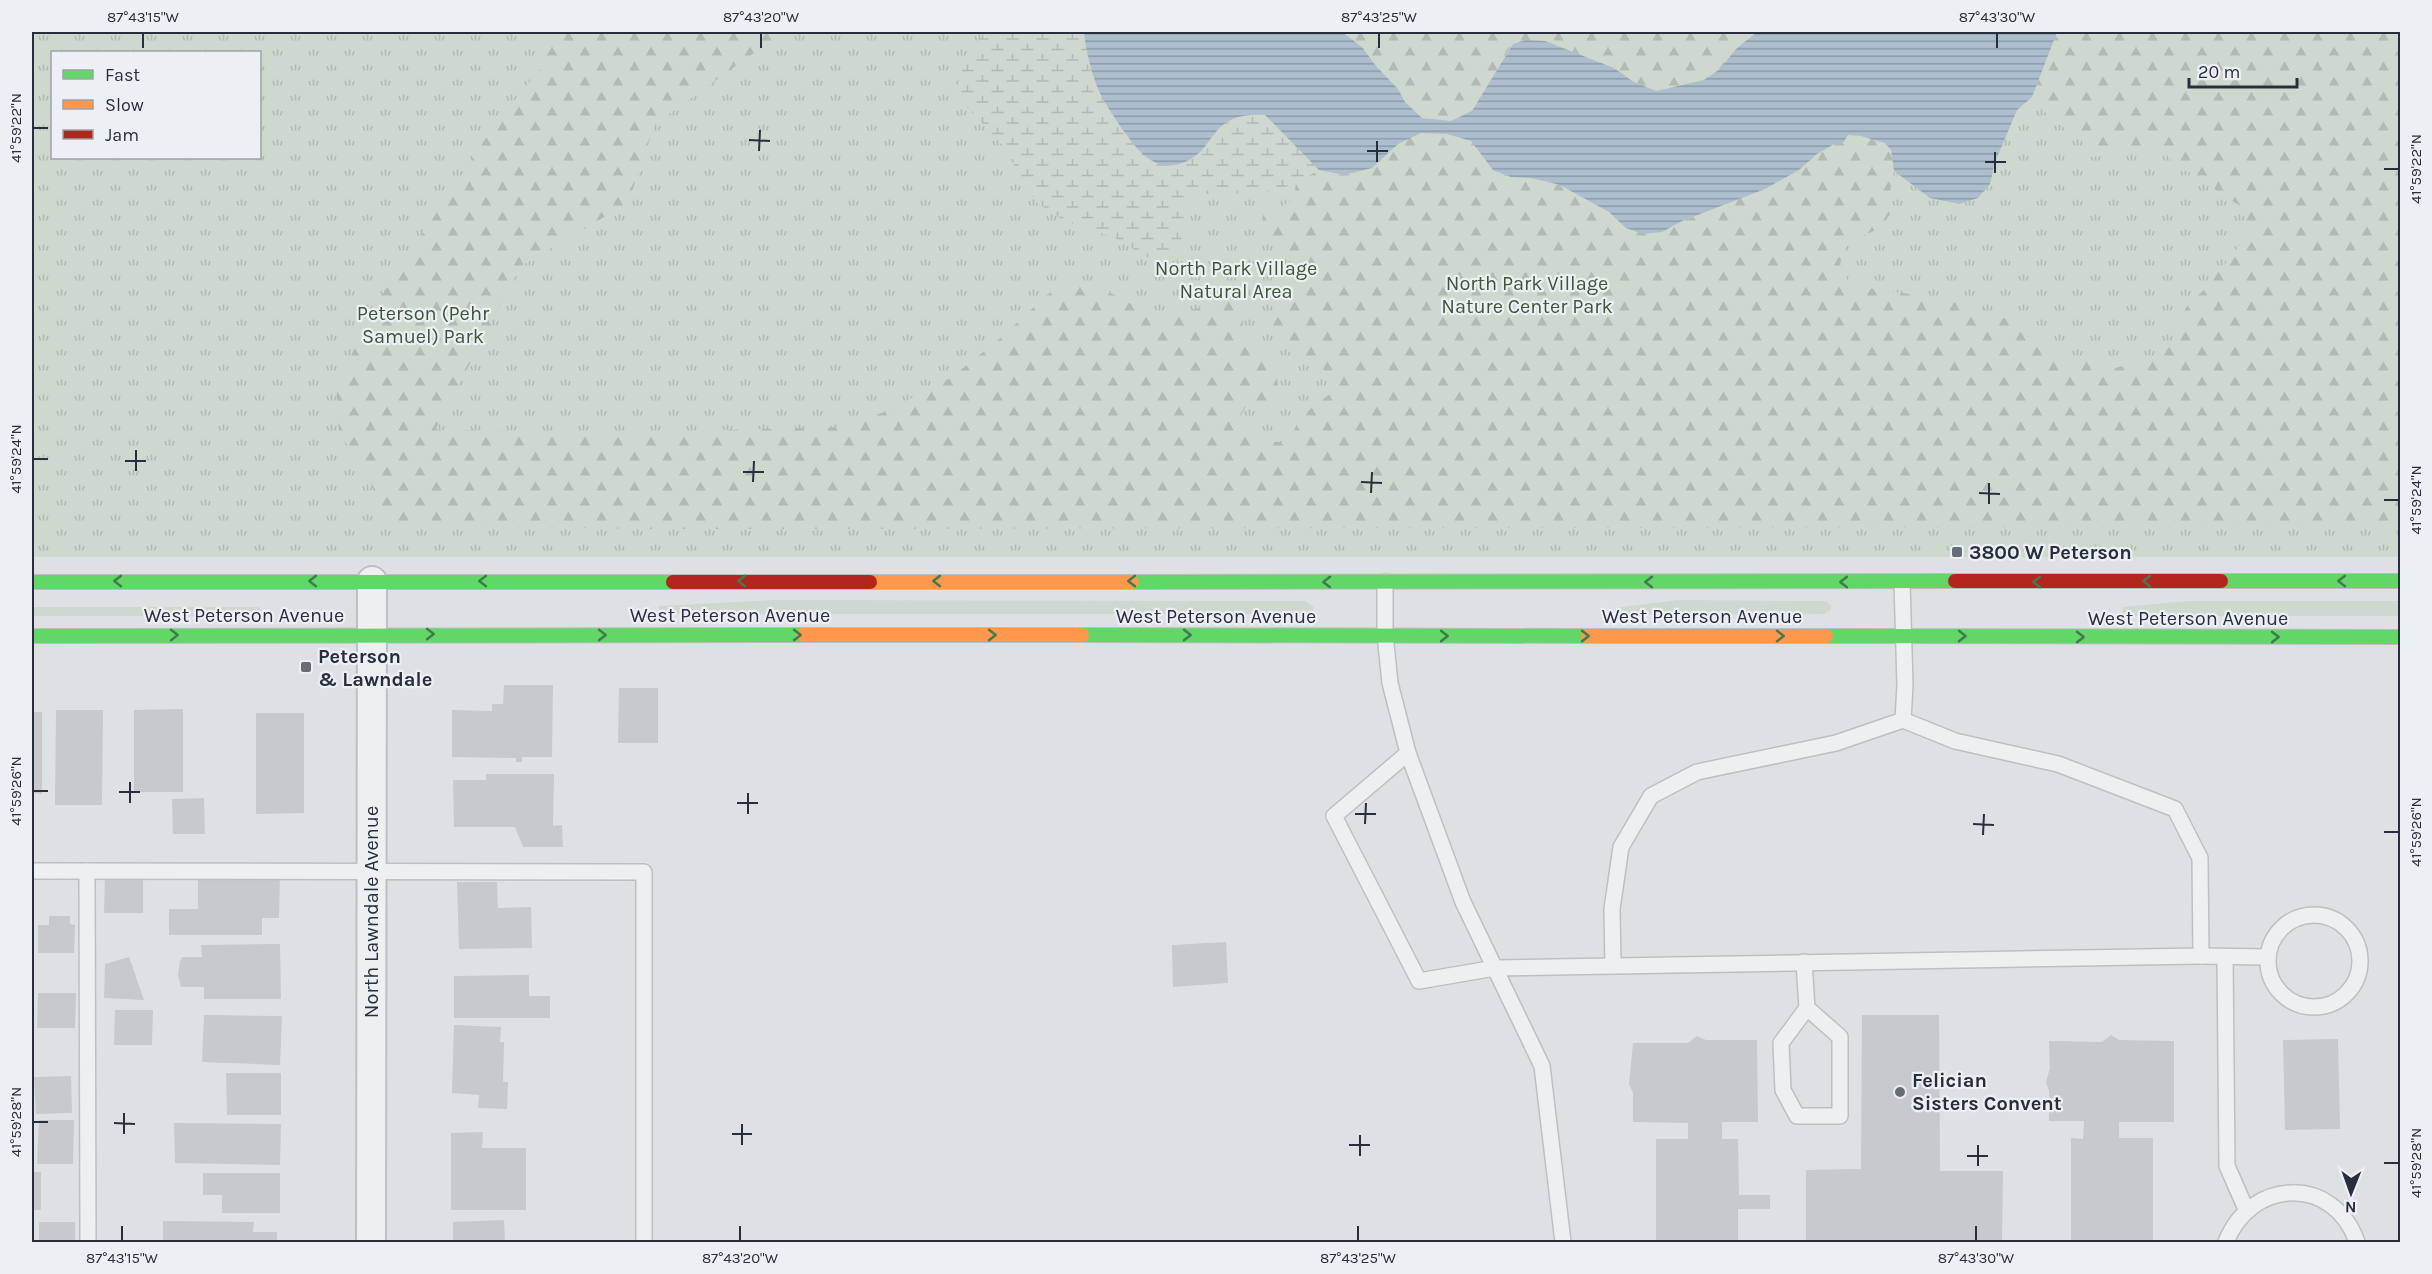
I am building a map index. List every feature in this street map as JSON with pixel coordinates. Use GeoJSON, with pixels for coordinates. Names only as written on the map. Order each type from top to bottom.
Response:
{"type":"FeatureCollection","features":[{"type":"Feature","properties":{"kind":"main road","name":"West Peterson Avenue"},"geometry":{"type":"LineString","coordinates":[[32,582],[2400,581]]}},
{"type":"Feature","properties":{"kind":"main road","name":"West Peterson Avenue"},"geometry":{"type":"LineString","coordinates":[[32,636],[372,634],[2400,637]]}},
{"type":"Feature","properties":{"kind":"street","name":"North Lawndale Avenue"},"geometry":{"type":"LineString","coordinates":[[371,1242],[372,581]]}},
{"type":"Feature","properties":{"kind":"lane"},"geometry":{"type":"LineString","coordinates":[[1385,582],[1385,636],[1390,683],[1408,753],[1463,902],[1542,1066],[1563,1242]]}},
{"type":"Feature","properties":{"kind":"lane"},"geometry":{"type":"LineString","coordinates":[[1902,582],[1904,720]]}},
{"type":"Feature","properties":{"kind":"lane"},"geometry":{"type":"LineString","coordinates":[[1613,966],[1612,909],[1621,847],[1651,796],[1697,772],[1836,743],[1904,720],[1955,741],[2058,764],[2175,809],[2200,858],[2201,956]]}},
{"type":"Feature","properties":{"kind":"lane"},"geometry":{"type":"LineString","coordinates":[[1408,753],[1334,816],[1419,981],[1495,968],[2201,956],[2268,957]]}},
{"type":"Feature","properties":{"kind":"lane"},"geometry":{"type":"LineString","coordinates":[[32,871],[644,872],[644,1242]]}},
{"type":"Feature","properties":{"kind":"lane"},"geometry":{"type":"LineString","coordinates":[[87,871],[88,1242]]}},
{"type":"Feature","properties":{"kind":"lane"},"geometry":{"type":"LineString","coordinates":[[2310,915],[2326,916],[2340,923],[2352,934],[2359,949],[2361,965],[2356,981],[2347,993],[2334,1003],[2319,1007],[2302,1006],[2288,1000],[2276,988],[2269,974],[2268,957],[2272,942],[2281,928],[2294,919],[2310,915]]}},
{"type":"Feature","properties":{"kind":"lane"},"geometry":{"type":"LineString","coordinates":[[2225,957],[2227,1166],[2246,1209]]}},
{"type":"Feature","properties":{"kind":"lane"},"geometry":{"type":"LineString","coordinates":[[1804,962],[1807,1008],[1781,1043],[1783,1090],[1797,1116],[1840,1116],[1840,1036],[1807,1008]]}},
{"type":"Feature","properties":{"kind":"lane"},"geometry":{"type":"LineString","coordinates":[[2226,1242],[2234,1224],[2246,1209],[2263,1199],[2281,1193],[2301,1194],[2319,1199],[2335,1209],[2348,1224],[2356,1242]]}},
{"type":"Feature","properties":{"kind":"green space","name":"North Park Village Nature Center Park"},"geometry":{"type":"Polygon","coordinates":[[[32,32],[2400,32],[2400,557],[32,557],[32,32]]]}},
{"type":"Feature","properties":{"kind":"green space","name":"Peterson (Pehr Samuel) Park"},"geometry":{"type":"Polygon","coordinates":[[[541,32],[783,32],[655,124],[628,203],[521,266],[435,430],[656,432],[836,427],[885,412],[952,377],[999,339],[1057,286],[1089,281],[1131,304],[1158,311],[1184,312],[1230,299],[1244,304],[1244,333],[1269,357],[1277,377],[1278,391],[1274,404],[1245,408],[1239,419],[1258,436],[1282,442],[1293,432],[1301,416],[1330,394],[1330,377],[1320,365],[1297,357],[1279,344],[1270,321],[1276,303],[1304,282],[1303,263],[1261,227],[1264,211],[1282,206],[1294,199],[1296,182],[1319,170],[1344,175],[1385,158],[1398,144],[1422,133],[1447,134],[1472,141],[1493,170],[1511,177],[1531,178],[1560,185],[1609,212],[1626,228],[1662,232],[1682,221],[1765,189],[1799,170],[1817,154],[1848,135],[1877,139],[1891,150],[1894,171],[1889,196],[1890,214],[1881,228],[1845,247],[1840,264],[1848,281],[1862,287],[1936,298],[1989,311],[2025,328],[2032,345],[2115,368],[2159,358],[2172,344],[2176,326],[2187,306],[2206,288],[2245,238],[2246,220],[2239,205],[2220,194],[2203,178],[2179,168],[2162,150],[2139,148],[2091,157],[2078,133],[2064,127],[2047,114],[2032,97],[2057,32],[2400,32],[2400,527],[657,529],[384,526],[369,476],[339,433],[336,385],[384,292],[494,126],[544,64],[541,32]]]}},
{"type":"Feature","properties":{"kind":"green space"},"geometry":{"type":"Polygon","coordinates":[[[984,32],[1084,32],[1089,61],[1197,155],[1225,123],[1241,116],[1265,115],[1319,170],[1276,190],[1187,195],[1181,243],[1165,258],[1147,257],[1115,238],[1063,220],[1036,202],[1003,146],[958,97],[958,78],[984,32]]]}},
{"type":"Feature","properties":{"kind":"green space"},"geometry":{"type":"Polygon","coordinates":[[[1342,32],[1757,32],[1736,49],[1720,69],[1704,80],[1656,91],[1634,82],[1613,68],[1546,41],[1526,40],[1512,44],[1472,111],[1452,121],[1422,118],[1405,102],[1398,89],[1362,47],[1342,32]]]}},
{"type":"Feature","properties":{"kind":"green space"},"geometry":{"type":"Polygon","coordinates":[[[773,600],[1305,601],[1313,606],[1313,610],[1307,614],[659,614],[659,606],[773,600]]]}},
{"type":"Feature","properties":{"kind":"green space"},"geometry":{"type":"Polygon","coordinates":[[[1677,600],[1826,601],[1831,606],[1831,610],[1824,614],[1615,615],[1615,608],[1677,600]]]}},
{"type":"Feature","properties":{"kind":"green space"},"geometry":{"type":"Polygon","coordinates":[[[2187,601],[2400,601],[2400,616],[2122,616],[2123,607],[2187,601]]]}},
{"type":"Feature","properties":{"kind":"green space"},"geometry":{"type":"Polygon","coordinates":[[[32,607],[258,607],[262,613],[258,616],[32,616],[32,607]]]}},
{"type":"Feature","properties":{"kind":"water"},"geometry":{"type":"Polygon","coordinates":[[[1084,32],[1342,32],[1362,47],[1398,89],[1405,102],[1422,118],[1451,121],[1472,111],[1513,44],[1526,40],[1545,41],[1614,68],[1634,82],[1656,91],[1704,80],[1720,69],[1736,49],[1757,32],[2057,32],[2032,97],[2017,110],[1995,162],[1990,184],[1978,198],[1959,204],[1930,198],[1894,171],[1891,150],[1885,143],[1848,135],[1843,143],[1836,143],[1817,154],[1799,170],[1765,189],[1682,221],[1662,232],[1643,234],[1626,228],[1609,212],[1560,185],[1531,178],[1511,177],[1493,170],[1471,141],[1447,134],[1421,133],[1398,144],[1372,168],[1344,175],[1319,170],[1265,115],[1246,116],[1232,119],[1222,126],[1192,159],[1175,165],[1156,163],[1136,147],[1098,89],[1084,32]]]}},
{"type":"Feature","properties":{"kind":"building"},"geometry":{"type":"Polygon","coordinates":[[[504,685],[553,685],[552,757],[522,757],[522,762],[516,762],[516,758],[452,757],[452,710],[492,711],[492,704],[503,704],[504,685]]]}},
{"type":"Feature","properties":{"kind":"building"},"geometry":{"type":"Polygon","coordinates":[[[619,688],[658,688],[658,743],[618,743],[619,688]]]}},
{"type":"Feature","properties":{"kind":"building"},"geometry":{"type":"Polygon","coordinates":[[[183,709],[183,792],[134,792],[134,710],[183,709]]]}},
{"type":"Feature","properties":{"kind":"building"},"geometry":{"type":"Polygon","coordinates":[[[56,710],[103,710],[102,805],[55,805],[56,710]]]}},
{"type":"Feature","properties":{"kind":"building"},"geometry":{"type":"Polygon","coordinates":[[[32,712],[42,712],[42,794],[32,793],[32,712]]]}},
{"type":"Feature","properties":{"kind":"building"},"geometry":{"type":"Polygon","coordinates":[[[256,713],[304,713],[304,813],[256,814],[256,713]]]}},
{"type":"Feature","properties":{"kind":"building"},"geometry":{"type":"Polygon","coordinates":[[[486,774],[554,774],[553,826],[562,825],[563,847],[523,847],[515,827],[454,827],[453,780],[486,780],[486,774]]]}},
{"type":"Feature","properties":{"kind":"building"},"geometry":{"type":"Polygon","coordinates":[[[204,798],[205,834],[173,834],[172,799],[204,798]]]}},
{"type":"Feature","properties":{"kind":"building"},"geometry":{"type":"Polygon","coordinates":[[[198,873],[280,873],[279,918],[262,918],[262,935],[169,935],[169,909],[198,909],[198,873]]]}},
{"type":"Feature","properties":{"kind":"building"},"geometry":{"type":"Polygon","coordinates":[[[105,876],[143,876],[143,913],[104,913],[105,876]]]}},
{"type":"Feature","properties":{"kind":"building"},"geometry":{"type":"Polygon","coordinates":[[[457,882],[497,882],[498,908],[531,907],[532,948],[459,949],[457,882]]]}},
{"type":"Feature","properties":{"kind":"building"},"geometry":{"type":"Polygon","coordinates":[[[49,916],[70,916],[70,924],[75,925],[74,953],[38,953],[38,925],[49,925],[49,916]]]}},
{"type":"Feature","properties":{"kind":"building"},"geometry":{"type":"Polygon","coordinates":[[[1226,942],[1228,983],[1173,987],[1172,945],[1226,942]]]}},
{"type":"Feature","properties":{"kind":"building"},"geometry":{"type":"Polygon","coordinates":[[[280,944],[281,999],[204,999],[204,987],[181,987],[178,975],[180,961],[182,957],[202,957],[201,945],[280,944]]]}},
{"type":"Feature","properties":{"kind":"building"},"geometry":{"type":"Polygon","coordinates":[[[129,957],[144,1000],[104,998],[105,964],[129,957]]]}},
{"type":"Feature","properties":{"kind":"building"},"geometry":{"type":"Polygon","coordinates":[[[529,975],[529,996],[550,996],[550,1018],[454,1018],[454,976],[529,975]]]}},
{"type":"Feature","properties":{"kind":"building"},"geometry":{"type":"Polygon","coordinates":[[[38,993],[76,993],[75,1028],[37,1028],[38,993]]]}},
{"type":"Feature","properties":{"kind":"building"},"geometry":{"type":"Polygon","coordinates":[[[115,1010],[153,1010],[152,1045],[114,1045],[115,1010]]]}},
{"type":"Feature","properties":{"kind":"building"},"geometry":{"type":"Polygon","coordinates":[[[204,1015],[282,1016],[280,1065],[202,1062],[204,1015]]]}},
{"type":"Feature","properties":{"kind":"building","name":"Felician Sisters Convent"},"geometry":{"type":"Polygon","coordinates":[[[1862,1015],[1939,1015],[1940,1171],[2003,1171],[2002,1242],[1806,1242],[1806,1170],[1861,1169],[1862,1015]]]}},
{"type":"Feature","properties":{"kind":"building"},"geometry":{"type":"Polygon","coordinates":[[[454,1025],[501,1027],[500,1042],[504,1042],[503,1082],[508,1082],[507,1109],[478,1108],[479,1095],[452,1093],[454,1025]]]}},
{"type":"Feature","properties":{"kind":"building","name":"Felician Sisters Convent"},"geometry":{"type":"Polygon","coordinates":[[[2111,1035],[2119,1040],[2174,1041],[2174,1122],[2119,1122],[2119,1138],[2153,1138],[2153,1242],[2071,1242],[2071,1138],[2083,1139],[2084,1121],[2049,1121],[2049,1091],[2046,1082],[2050,1068],[2049,1041],[2102,1042],[2111,1035]]]}},
{"type":"Feature","properties":{"kind":"building"},"geometry":{"type":"Polygon","coordinates":[[[1697,1036],[1706,1040],[1757,1040],[1758,1122],[1722,1122],[1722,1139],[1738,1139],[1739,1195],[1770,1195],[1770,1209],[1738,1209],[1738,1242],[1656,1242],[1656,1139],[1688,1139],[1688,1123],[1633,1122],[1633,1093],[1629,1084],[1633,1043],[1688,1043],[1697,1036]]]}},
{"type":"Feature","properties":{"kind":"building"},"geometry":{"type":"Polygon","coordinates":[[[2338,1039],[2340,1129],[2285,1130],[2283,1040],[2338,1039]]]}},
{"type":"Feature","properties":{"kind":"building"},"geometry":{"type":"Polygon","coordinates":[[[226,1073],[281,1073],[281,1115],[227,1115],[226,1073]]]}},
{"type":"Feature","properties":{"kind":"building"},"geometry":{"type":"Polygon","coordinates":[[[71,1076],[72,1113],[36,1114],[34,1077],[71,1076]]]}},
{"type":"Feature","properties":{"kind":"building"},"geometry":{"type":"Polygon","coordinates":[[[39,1120],[74,1120],[73,1164],[37,1164],[39,1120]]]}},
{"type":"Feature","properties":{"kind":"building"},"geometry":{"type":"Polygon","coordinates":[[[174,1123],[281,1124],[280,1165],[175,1163],[174,1123]]]}},
{"type":"Feature","properties":{"kind":"building"},"geometry":{"type":"Polygon","coordinates":[[[483,1132],[482,1148],[526,1148],[526,1210],[451,1210],[451,1133],[483,1132]]]}},
{"type":"Feature","properties":{"kind":"building"},"geometry":{"type":"Polygon","coordinates":[[[32,1172],[41,1172],[41,1210],[32,1210],[32,1172]]]}},
{"type":"Feature","properties":{"kind":"building"},"geometry":{"type":"Polygon","coordinates":[[[203,1173],[280,1173],[280,1213],[222,1213],[222,1195],[203,1195],[203,1173]]]}},
{"type":"Feature","properties":{"kind":"building"},"geometry":{"type":"Polygon","coordinates":[[[504,1220],[505,1240],[528,1240],[528,1242],[453,1242],[453,1222],[504,1220]]]}},
{"type":"Feature","properties":{"kind":"building"},"geometry":{"type":"Polygon","coordinates":[[[163,1221],[254,1222],[253,1232],[277,1232],[277,1242],[163,1242],[163,1221]]]}},
{"type":"Feature","properties":{"kind":"building"},"geometry":{"type":"Polygon","coordinates":[[[39,1222],[75,1222],[75,1242],[39,1242],[39,1222]]]}},
{"type":"Feature","properties":{"kind":"traffic: fast"},"geometry":{"type":"LineString","coordinates":[[1132,582],[1955,581]]}},
{"type":"Feature","properties":{"kind":"traffic: fast"},"geometry":{"type":"LineString","coordinates":[[2221,581],[2400,581]]}},
{"type":"Feature","properties":{"kind":"traffic: fast"},"geometry":{"type":"LineString","coordinates":[[32,582],[673,582]]}},
{"type":"Feature","properties":{"kind":"traffic: fast"},"geometry":{"type":"LineString","coordinates":[[32,636],[803,635]]}},
{"type":"Feature","properties":{"kind":"traffic: fast"},"geometry":{"type":"LineString","coordinates":[[1082,635],[1588,636]]}},
{"type":"Feature","properties":{"kind":"traffic: fast"},"geometry":{"type":"LineString","coordinates":[[1826,636],[2400,637]]}},
{"type":"Feature","properties":{"kind":"traffic: slow"},"geometry":{"type":"LineString","coordinates":[[870,582],[1132,582]]}},
{"type":"Feature","properties":{"kind":"traffic: slow"},"geometry":{"type":"LineString","coordinates":[[803,635],[1082,635]]}},
{"type":"Feature","properties":{"kind":"traffic: slow"},"geometry":{"type":"LineString","coordinates":[[1588,636],[1826,636]]}},
{"type":"Feature","properties":{"kind":"traffic: jam"},"geometry":{"type":"LineString","coordinates":[[1955,581],[2221,581]]}},
{"type":"Feature","properties":{"kind":"traffic: jam"},"geometry":{"type":"LineString","coordinates":[[673,582],[870,582]]}},
{"type":"Feature","properties":{"kind":"place","name":"3800 W Peterson"},"geometry":{"type":"Point","coordinates":[1957,552]}},
{"type":"Feature","properties":{"kind":"place","name":"Peterson & Lawndale"},"geometry":{"type":"Point","coordinates":[306,667]}},
{"type":"Feature","properties":{"kind":"place","name":"Felician Sisters Convent"},"geometry":{"type":"Point","coordinates":[1900,1092]}},
{"type":"Feature","properties":{"kind":"park label","name":"North Park Village Natural Area"},"geometry":{"type":"Point","coordinates":[1236,280]}}]}
